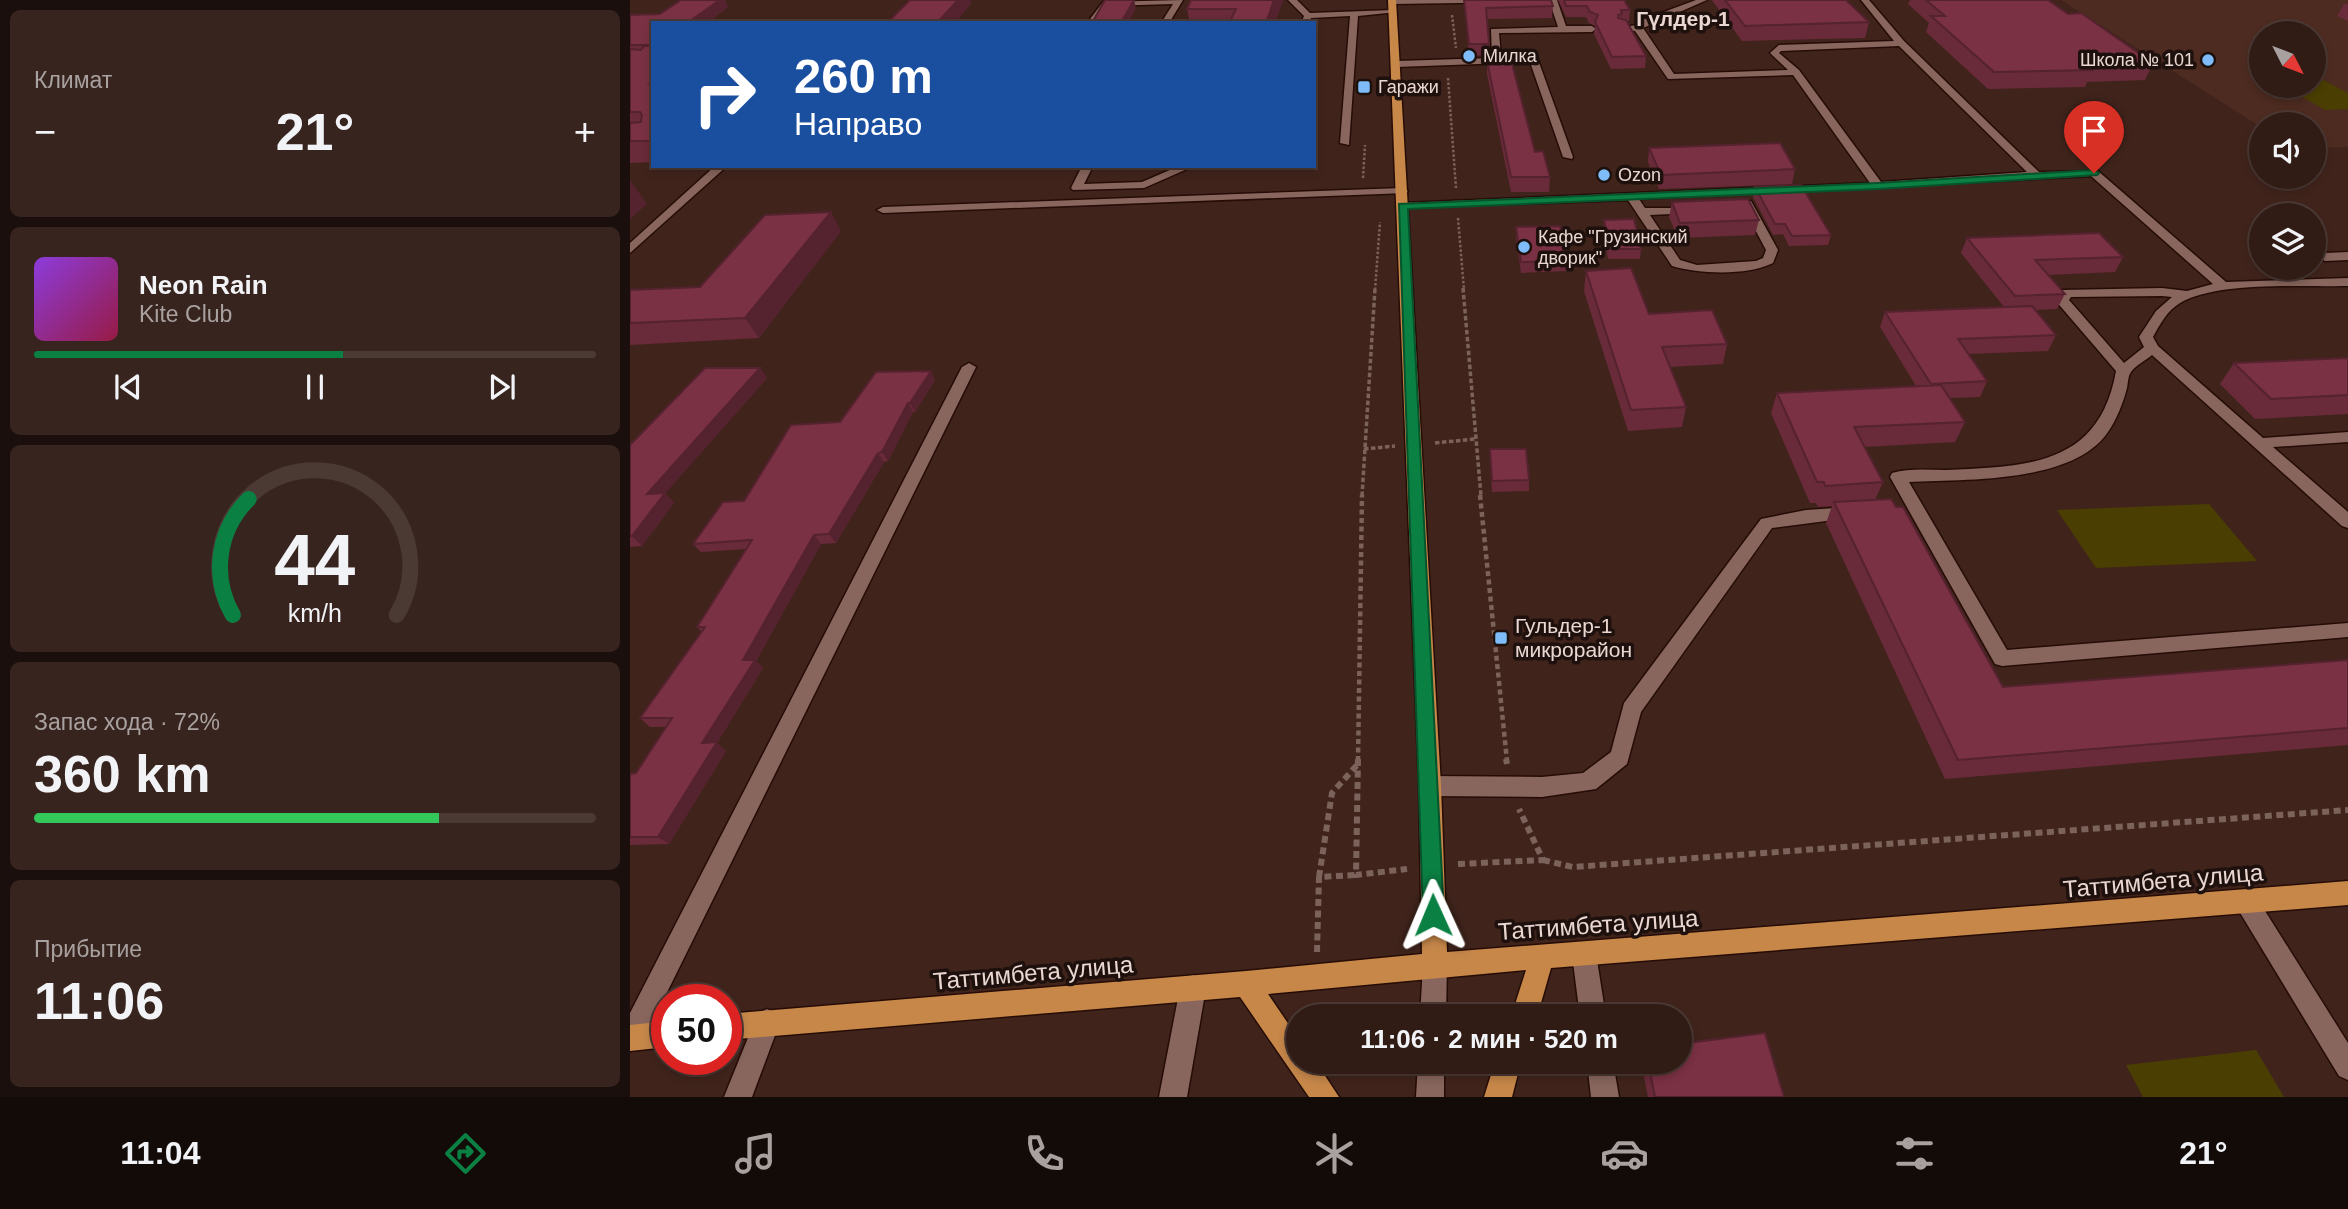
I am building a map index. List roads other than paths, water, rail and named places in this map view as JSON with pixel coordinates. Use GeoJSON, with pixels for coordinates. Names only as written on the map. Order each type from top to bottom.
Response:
{"type":"FeatureCollection","features":[{"type":"Feature","properties":{"kind":"main road"},"geometry":{"type":"LineString","coordinates":[[1392,5],[1397,64],[1430,786],[1435,965]]}},
{"type":"Feature","properties":{"kind":"main road","name":"Таттимбета улица"},"geometry":{"type":"LineString","coordinates":[[742,1025],[1316,978],[1435,965],[2348,893]]}},
{"type":"Feature","properties":{"kind":"main road"},"geometry":{"type":"LineString","coordinates":[[1528,1004],[1542,958]]}},
{"type":"Feature","properties":{"kind":"main road"},"geometry":{"type":"LineString","coordinates":[[1246,984],[1286,1042]]}},
{"type":"Feature","properties":{"kind":"main road"},"geometry":{"type":"LineString","coordinates":[[631,1038],[651,1036]]}},
{"type":"Feature","properties":{"kind":"main road"},"geometry":{"type":"LineString","coordinates":[[1308,1074],[1325,1097]]}},
{"type":"Feature","properties":{"kind":"main road"},"geometry":{"type":"LineString","coordinates":[[1498,1097],[1505,1074]]}},
{"type":"Feature","properties":{"kind":"street"},"geometry":{"type":"LineString","coordinates":[[1092,21],[1102,4],[1178,0]]}},
{"type":"Feature","properties":{"kind":"street"},"geometry":{"type":"LineString","coordinates":[[1166,21],[1178,0]]}},
{"type":"Feature","properties":{"kind":"street"},"geometry":{"type":"LineString","coordinates":[[1292,0],[1306,19],[1354,14],[1392,5],[1534,0]]}},
{"type":"Feature","properties":{"kind":"street"},"geometry":{"type":"LineString","coordinates":[[1553,0],[1563,29]]}},
{"type":"Feature","properties":{"kind":"street"},"geometry":{"type":"LineString","coordinates":[[1623,28],[1638,28],[1645,22],[1703,0]]}},
{"type":"Feature","properties":{"kind":"street"},"geometry":{"type":"LineString","coordinates":[[1865,0],[1901,43],[2036,175]]}},
{"type":"Feature","properties":{"kind":"street"},"geometry":{"type":"LineString","coordinates":[[1345,143],[1354,14]]}},
{"type":"Feature","properties":{"kind":"street"},"geometry":{"type":"LineString","coordinates":[[1638,28],[1671,77],[1796,72]]}},
{"type":"Feature","properties":{"kind":"street"},"geometry":{"type":"LineString","coordinates":[[1497,60],[1494,31],[1592,29]]}},
{"type":"Feature","properties":{"kind":"street"},"geometry":{"type":"LineString","coordinates":[[1878,186],[1796,72],[1774,53],[1779,48],[1901,43]]}},
{"type":"Feature","properties":{"kind":"street"},"geometry":{"type":"LineString","coordinates":[[1397,64],[1534,59],[1567,158]]}},
{"type":"Feature","properties":{"kind":"street"},"geometry":{"type":"LineString","coordinates":[[630,249],[720,168]]}},
{"type":"Feature","properties":{"kind":"street"},"geometry":{"type":"LineString","coordinates":[[1087,168],[1077,188],[1144,185],[1184,168]]}},
{"type":"Feature","properties":{"kind":"street"},"geometry":{"type":"LineString","coordinates":[[883,210],[1383,192],[1402,199],[1457,204],[1878,186],[2094,173],[2223,286]]}},
{"type":"Feature","properties":{"kind":"street"},"geometry":{"type":"LineString","coordinates":[[1632,197],[1676,262],[1696,269],[1759,265],[1769,260],[1772,250],[1742,192]]}},
{"type":"Feature","properties":{"kind":"street"},"geometry":{"type":"LineString","coordinates":[[1736,208],[1749,207]]}},
{"type":"Feature","properties":{"kind":"street"},"geometry":{"type":"LineString","coordinates":[[1640,212],[1709,209]]}},
{"type":"Feature","properties":{"kind":"street"},"geometry":{"type":"LineString","coordinates":[[2326,257],[2348,256]]}},
{"type":"Feature","properties":{"kind":"street"},"geometry":{"type":"LineString","coordinates":[[2123,371],[2062,300],[2067,293],[2162,292],[2184,295],[2223,286],[2348,282]]}},
{"type":"Feature","properties":{"kind":"street"},"geometry":{"type":"LineString","coordinates":[[2184,295],[2158,313],[2146,337],[2152,348],[2348,522]]}},
{"type":"Feature","properties":{"kind":"street"},"geometry":{"type":"LineString","coordinates":[[2152,348],[2123,371],[2120,389],[2097,436],[2062,459],[2026,469],[1898,477],[2002,658],[2348,631]]}},
{"type":"Feature","properties":{"kind":"street"},"geometry":{"type":"LineString","coordinates":[[631,1038],[970,367]]}},
{"type":"Feature","properties":{"kind":"street"},"geometry":{"type":"LineString","coordinates":[[2257,443],[2348,437]]}},
{"type":"Feature","properties":{"kind":"street"},"geometry":{"type":"LineString","coordinates":[[1430,786],[1542,788],[1588,782],[1620,757],[1631,709],[1767,523],[1806,516],[1914,509]]}},
{"type":"Feature","properties":{"kind":"street"},"geometry":{"type":"LineString","coordinates":[[2247,902],[2348,1067]]}},
{"type":"Feature","properties":{"kind":"street"},"geometry":{"type":"LineString","coordinates":[[1584,954],[1591,1004]]}},
{"type":"Feature","properties":{"kind":"street"},"geometry":{"type":"LineString","coordinates":[[1434,1004],[1435,965]]}},
{"type":"Feature","properties":{"kind":"street"},"geometry":{"type":"LineString","coordinates":[[1173,1097],[1193,988]]}},
{"type":"Feature","properties":{"kind":"street"},"geometry":{"type":"LineString","coordinates":[[738,1097],[767,1022]]}},
{"type":"Feature","properties":{"kind":"street"},"geometry":{"type":"LineString","coordinates":[[1430,1097],[1431,1074]]}},
{"type":"Feature","properties":{"kind":"street"},"geometry":{"type":"LineString","coordinates":[[1602,1074],[1605,1097]]}},
{"type":"Feature","properties":{"kind":"place","name":"Милка"},"geometry":{"type":"Point","coordinates":[1469,56]}},
{"type":"Feature","properties":{"kind":"place","name":"Школа № 101"},"geometry":{"type":"Point","coordinates":[2208,60]}},
{"type":"Feature","properties":{"kind":"place","name":"Гаражи"},"geometry":{"type":"Point","coordinates":[1364,87]}},
{"type":"Feature","properties":{"kind":"place","name":"Ozon"},"geometry":{"type":"Point","coordinates":[1604,175]}},
{"type":"Feature","properties":{"kind":"place","name":"Кафе \"Грузинский дворик\""},"geometry":{"type":"Point","coordinates":[1524,247]}},
{"type":"Feature","properties":{"kind":"place","name":"Гульдер-1 микрорайон"},"geometry":{"type":"Point","coordinates":[1501,638]}},
{"type":"Feature","properties":{"kind":"district","name":"Гүлдер-1"},"geometry":{"type":"Point","coordinates":[1683,19]}}]}
